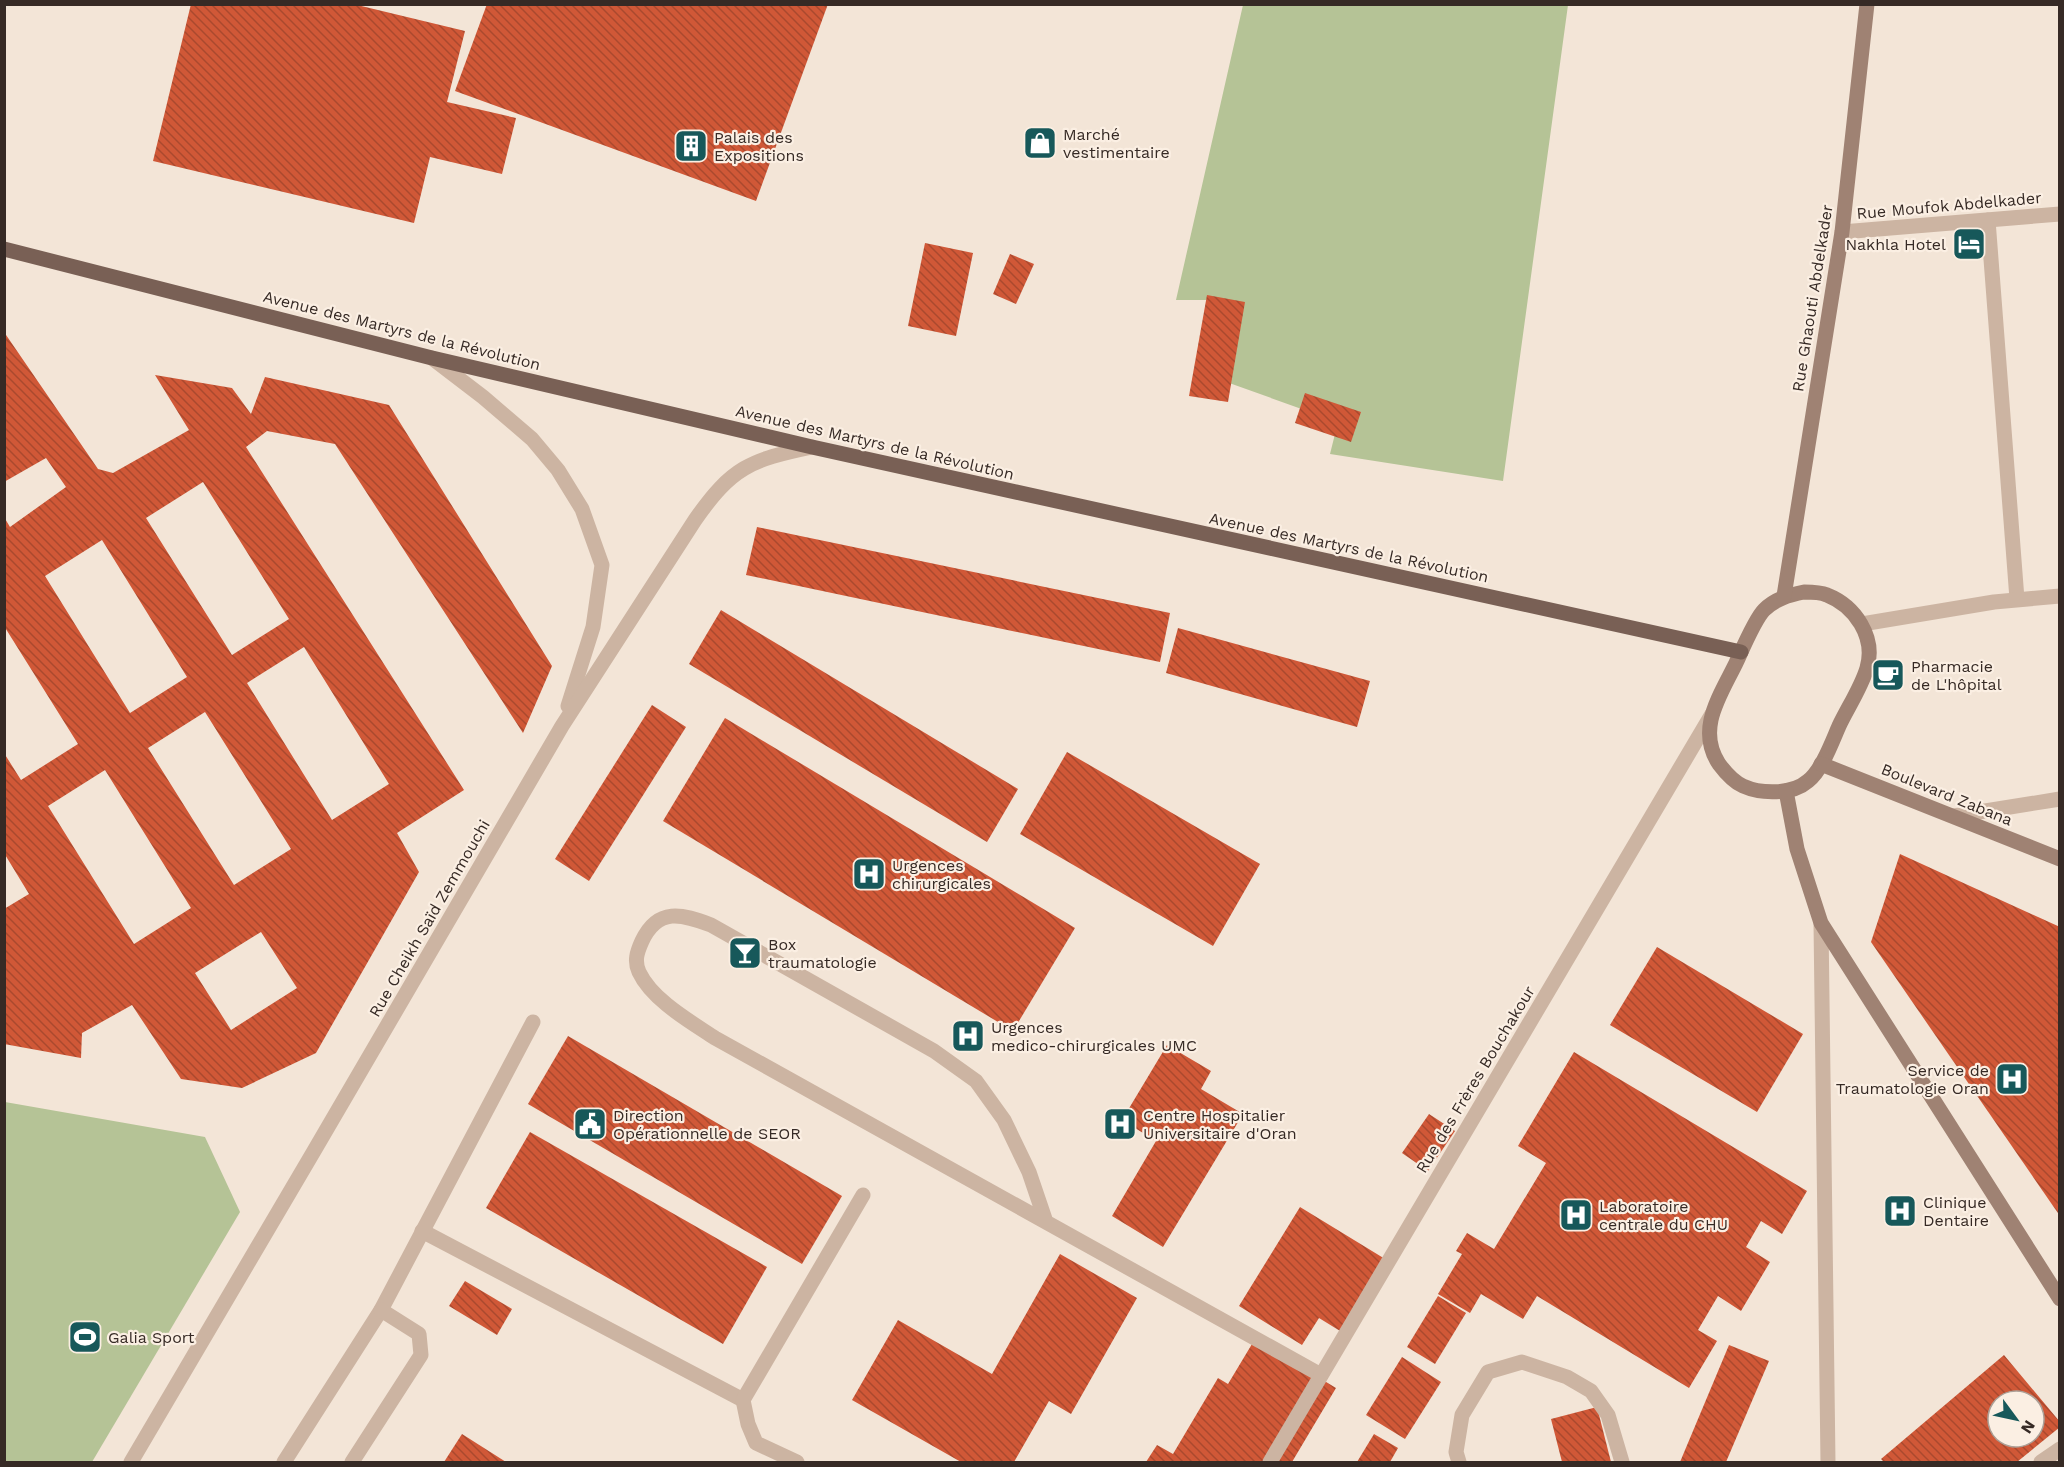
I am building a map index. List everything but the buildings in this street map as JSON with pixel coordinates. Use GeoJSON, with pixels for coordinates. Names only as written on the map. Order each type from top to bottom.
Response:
{"type":"FeatureCollection","features":[{"type":"Feature","properties":{"kind":"main road","name":"Rue Ghaouti Abdelkader"},"geometry":{"type":"LineString","coordinates":[[1784,596],[1842,232],[1867,4]]}},
{"type":"Feature","properties":{"kind":"main road","name":"Avenue des Martyrs de la Révolution"},"geometry":{"type":"LineString","coordinates":[[4,249],[432,357],[812,447],[1741,652]]}},
{"type":"Feature","properties":{"kind":"main road"},"geometry":{"type":"LineString","coordinates":[[1804,592],[1825,594],[1846,605],[1862,624],[1868,643],[1867,667],[1821,764],[1808,782],[1786,791],[1764,792],[1741,785],[1724,771],[1713,755],[1708,731],[1712,714],[1763,611],[1784,596],[1804,592]]}},
{"type":"Feature","properties":{"kind":"main road","name":"Boulevard Zabana"},"geometry":{"type":"LineString","coordinates":[[1821,764],[2060,859]]}},
{"type":"Feature","properties":{"kind":"main road"},"geometry":{"type":"LineString","coordinates":[[1786,791],[1797,849],[1821,923],[2060,1299]]}},
{"type":"Feature","properties":{"kind":"street","name":"Rue Moufok Abdelkader"},"geometry":{"type":"LineString","coordinates":[[1842,232],[2060,214]]}},
{"type":"Feature","properties":{"kind":"street"},"geometry":{"type":"LineString","coordinates":[[1988,220],[2017,600]]}},
{"type":"Feature","properties":{"kind":"street"},"geometry":{"type":"LineString","coordinates":[[432,357],[532,439],[558,470],[582,509],[586,520],[602,566],[593,627],[562,726]]}},
{"type":"Feature","properties":{"kind":"street","name":"Rue Cheikh Saïd Zemmouchi"},"geometry":{"type":"LineString","coordinates":[[130,1462],[562,726],[714,492],[740,469],[768,456],[812,447]]}},
{"type":"Feature","properties":{"kind":"street"},"geometry":{"type":"LineString","coordinates":[[1862,624],[2017,600],[2060,596]]}},
{"type":"Feature","properties":{"kind":"street","name":"Rue des Frères Bouchakour"},"geometry":{"type":"LineString","coordinates":[[1270,1462],[1712,714]]}},
{"type":"Feature","properties":{"kind":"street"},"geometry":{"type":"LineString","coordinates":[[1954,816],[2060,799]]}},
{"type":"Feature","properties":{"kind":"street"},"geometry":{"type":"LineString","coordinates":[[1046,1222],[1029,1172],[1004,1119],[976,1081],[934,1051],[711,925],[686,916],[666,916],[653,923],[635,956],[639,972],[650,988],[668,1006],[715,1038],[1321,1375]]}},
{"type":"Feature","properties":{"kind":"street"},"geometry":{"type":"LineString","coordinates":[[1821,923],[1828,1462]]}},
{"type":"Feature","properties":{"kind":"street"},"geometry":{"type":"LineString","coordinates":[[284,1462],[381,1310],[533,1022]]}},
{"type":"Feature","properties":{"kind":"street"},"geometry":{"type":"LineString","coordinates":[[797,1462],[756,1443],[742,1400],[863,1195]]}},
{"type":"Feature","properties":{"kind":"street"},"geometry":{"type":"LineString","coordinates":[[422,1231],[742,1400]]}},
{"type":"Feature","properties":{"kind":"street"},"geometry":{"type":"LineString","coordinates":[[352,1462],[421,1355],[419,1335],[381,1310]]}},
{"type":"Feature","properties":{"kind":"street"},"geometry":{"type":"LineString","coordinates":[[1459,1462],[1456,1452],[1462,1415],[1488,1372],[1522,1362],[1567,1377],[1591,1390],[1608,1415],[1622,1462]]}},
{"type":"Feature","properties":{"kind":"street"},"geometry":{"type":"LineString","coordinates":[[2042,1462],[2060,1449]]}},
{"type":"Feature","properties":{"kind":"green space"},"geometry":{"type":"Polygon","coordinates":[[[1243,5],[1568,5],[1503,481],[1330,454],[1338,422],[1204,374],[1220,300],[1176,300],[1243,5]]]}},
{"type":"Feature","properties":{"kind":"green space","name":"Galia Sport"},"geometry":{"type":"Polygon","coordinates":[[[5,1102],[205,1137],[240,1212],[92,1462],[5,1462],[5,1102]]]}},
{"type":"Feature","properties":{"kind":"place","name":"Marché vestimentaire"},"geometry":{"type":"Point","coordinates":[1040,143]}},
{"type":"Feature","properties":{"kind":"place","name":"Palais des Expositions"},"geometry":{"type":"Point","coordinates":[691,146]}},
{"type":"Feature","properties":{"kind":"place","name":"Nakhla Hotel"},"geometry":{"type":"Point","coordinates":[1969,244]}},
{"type":"Feature","properties":{"kind":"place","name":"Pharmacie de L'hôpital"},"geometry":{"type":"Point","coordinates":[1888,675]}},
{"type":"Feature","properties":{"kind":"place","name":"Urgences chirurgicales"},"geometry":{"type":"Point","coordinates":[869,874]}},
{"type":"Feature","properties":{"kind":"place","name":"Box traumatologie"},"geometry":{"type":"Point","coordinates":[745,953]}},
{"type":"Feature","properties":{"kind":"place","name":"Urgences medico-chirurgicales UMC"},"geometry":{"type":"Point","coordinates":[968,1036]}},
{"type":"Feature","properties":{"kind":"place","name":"Service de Traumatologie Oran"},"geometry":{"type":"Point","coordinates":[2012,1079]}},
{"type":"Feature","properties":{"kind":"place","name":"Direction Opérationnelle de SEOR"},"geometry":{"type":"Point","coordinates":[590,1124]}},
{"type":"Feature","properties":{"kind":"place","name":"Centre Hospitalier Universitaire d'Oran"},"geometry":{"type":"Point","coordinates":[1120,1124]}},
{"type":"Feature","properties":{"kind":"place","name":"Clinique Dentaire"},"geometry":{"type":"Point","coordinates":[1900,1211]}},
{"type":"Feature","properties":{"kind":"place","name":"Laboratoire centrale du CHU"},"geometry":{"type":"Point","coordinates":[1576,1215]}},
{"type":"Feature","properties":{"kind":"place","name":"Galia Sport"},"geometry":{"type":"Point","coordinates":[85,1337]}}]}
